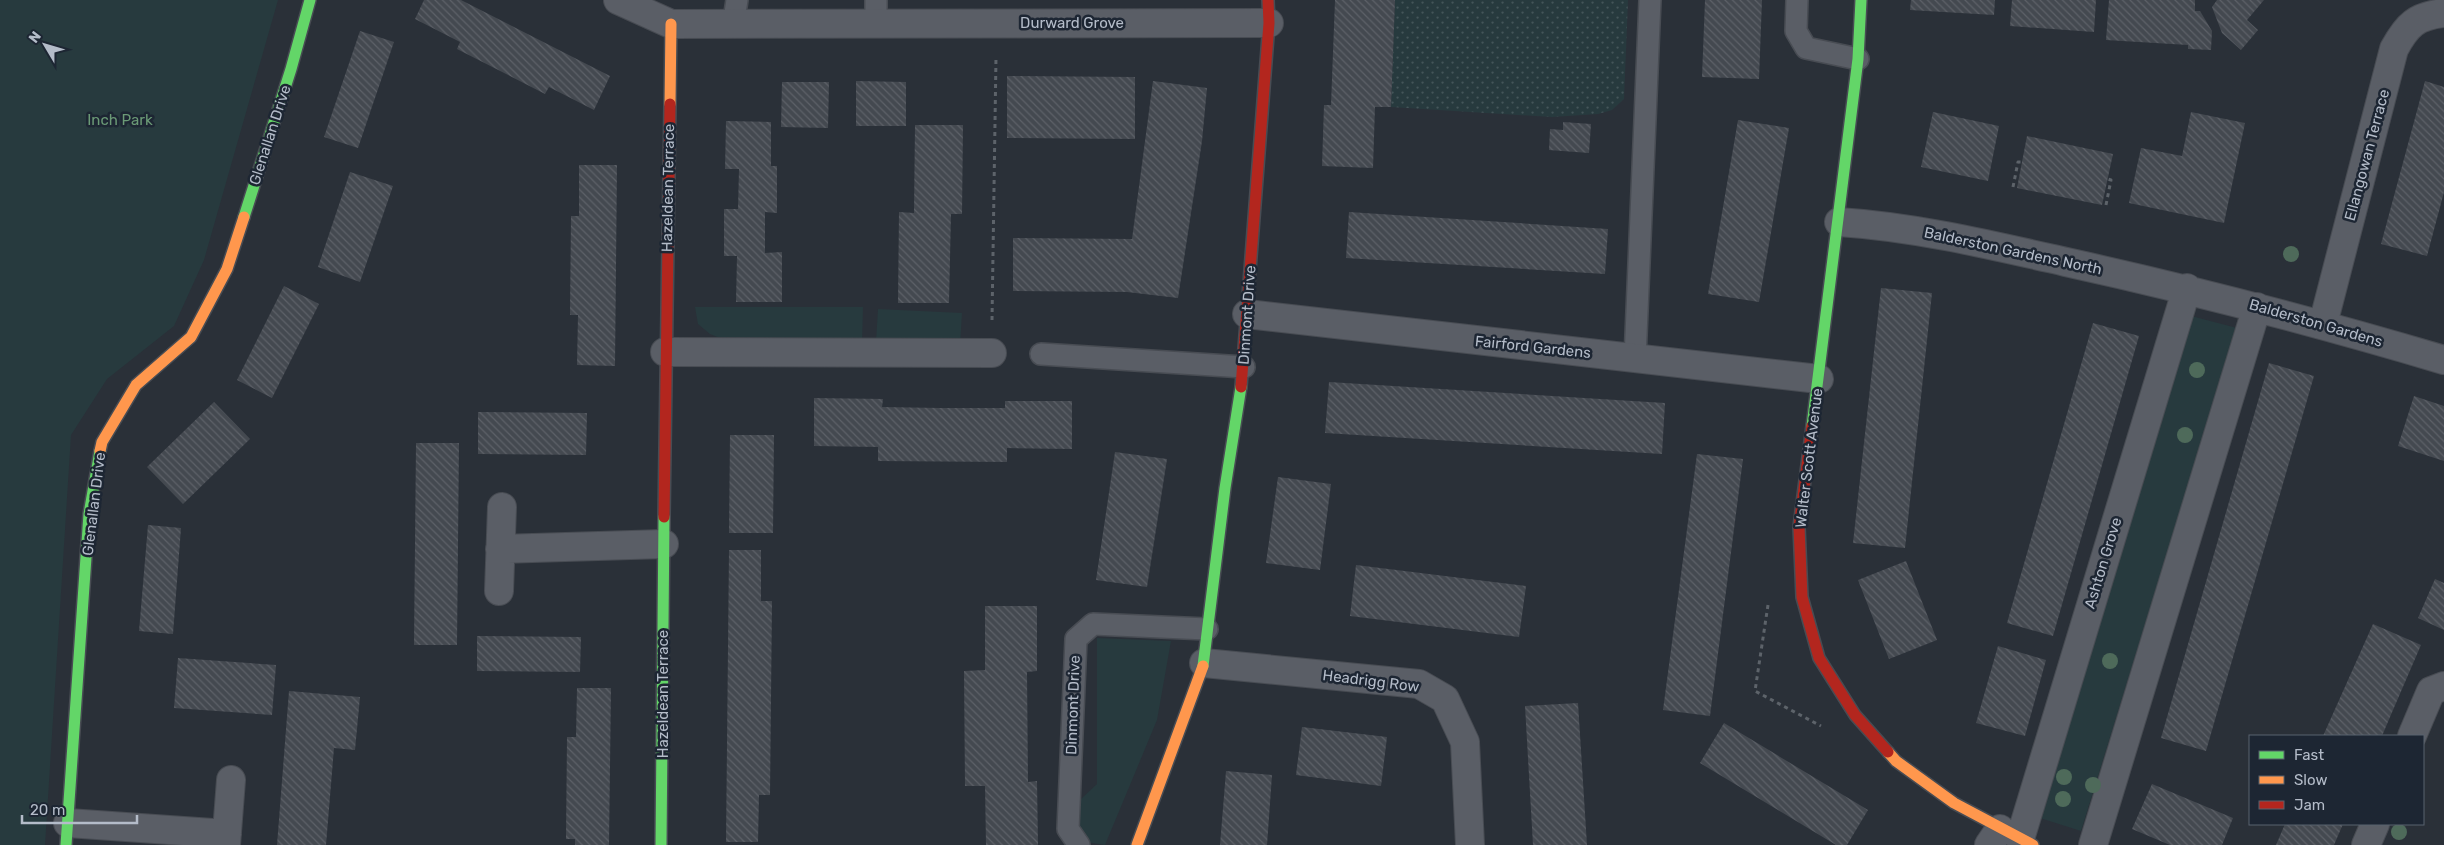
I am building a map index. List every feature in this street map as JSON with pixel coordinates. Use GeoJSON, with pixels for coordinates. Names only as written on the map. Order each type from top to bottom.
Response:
{"type":"FeatureCollection","features":[{"type":"Feature","properties":{"kind":"street","name":"Glenallan Drive"},"geometry":{"type":"LineString","coordinates":[[226,840],[67,834],[89,514],[102,442],[136,385],[191,337],[228,269],[291,69],[310,0]]}},
{"type":"Feature","properties":{"kind":"street","name":"Durward Grove"},"geometry":{"type":"LineString","coordinates":[[618,0],[671,24],[735,13],[876,12],[996,23],[1268,12]]}},
{"type":"Feature","properties":{"kind":"street","name":"Walter Scott Avenue"},"geometry":{"type":"LineString","coordinates":[[1861,0],[1858,59],[1839,222],[1799,527],[1802,597],[1818,658],[1855,715],[1896,761],[1954,803],[2011,840]]}},
{"type":"Feature","properties":{"kind":"street","name":"Dinmont Drive"},"geometry":{"type":"LineString","coordinates":[[1137,845],[1204,663],[1207,629],[1244,366],[1268,12]]}},
{"type":"Feature","properties":{"kind":"street","name":"Ellangowan Terrace"},"geometry":{"type":"LineString","coordinates":[[2323,324],[2394,49],[2404,32],[2421,17],[2444,13]]}},
{"type":"Feature","properties":{"kind":"street","name":"Hazeldean Terrace"},"geometry":{"type":"LineString","coordinates":[[662,845],[665,352],[671,24]]}},
{"type":"Feature","properties":{"kind":"street","name":"Balderston Gardens North"},"geometry":{"type":"LineString","coordinates":[[1839,222],[1867,224],[1954,237],[2187,288]]}},
{"type":"Feature","properties":{"kind":"street","name":"Balderston Gardens"},"geometry":{"type":"LineString","coordinates":[[2187,288],[2323,324],[2444,360]]}},
{"type":"Feature","properties":{"kind":"street","name":"Ashton Grove"},"geometry":{"type":"LineString","coordinates":[[2011,840],[2187,288]]}},
{"type":"Feature","properties":{"kind":"street"},"geometry":{"type":"LineString","coordinates":[[2093,845],[2257,307]]}},
{"type":"Feature","properties":{"kind":"street","name":"Fairford Gardens"},"geometry":{"type":"LineString","coordinates":[[1247,314],[1819,379]]}},
{"type":"Feature","properties":{"kind":"street"},"geometry":{"type":"LineString","coordinates":[[665,352],[992,352]]}},
{"type":"Feature","properties":{"kind":"street"},"geometry":{"type":"LineString","coordinates":[[499,590],[502,507]]}},
{"type":"Feature","properties":{"kind":"street"},"geometry":{"type":"LineString","coordinates":[[500,549],[664,544]]}},
{"type":"Feature","properties":{"kind":"street","name":"Headrigg Row"},"geometry":{"type":"LineString","coordinates":[[1204,663],[1419,684],[1445,699],[1465,742],[1470,845]]}},
{"type":"Feature","properties":{"kind":"street"},"geometry":{"type":"LineString","coordinates":[[2412,735],[2431,691],[2444,686]]}},
{"type":"Feature","properties":{"kind":"street"},"geometry":{"type":"LineString","coordinates":[[226,840],[231,780]]}},
{"type":"Feature","properties":{"kind":"street"},"geometry":{"type":"LineString","coordinates":[[2366,845],[2375,825]]}},
{"type":"Feature","properties":{"kind":"lane"},"geometry":{"type":"LineString","coordinates":[[1635,359],[1650,0]]}},
{"type":"Feature","properties":{"kind":"lane"},"geometry":{"type":"LineString","coordinates":[[1797,0],[1796,31],[1806,48],[1858,59]]}},
{"type":"Feature","properties":{"kind":"lane"},"geometry":{"type":"LineString","coordinates":[[1041,354],[1244,366]]}},
{"type":"Feature","properties":{"kind":"lane","name":"Dinmont Drive"},"geometry":{"type":"LineString","coordinates":[[1079,845],[1068,829],[1076,639],[1093,624],[1207,629]]}},
{"type":"Feature","properties":{"kind":"path"},"geometry":{"type":"LineString","coordinates":[[992,352],[996,23]]}},
{"type":"Feature","properties":{"kind":"path"},"geometry":{"type":"LineString","coordinates":[[2013,187],[2018,162],[2022,162]]}},
{"type":"Feature","properties":{"kind":"path"},"geometry":{"type":"LineString","coordinates":[[2106,205],[2111,180],[2108,179]]}},
{"type":"Feature","properties":{"kind":"green space","name":"Inch Park"},"geometry":{"type":"Polygon","coordinates":[[[0,0],[278,0],[204,260],[174,326],[107,379],[71,435],[45,845],[0,845],[0,0]]]}},
{"type":"Feature","properties":{"kind":"green space"},"geometry":{"type":"Polygon","coordinates":[[[1395,0],[1628,0],[1624,99],[1612,110],[1598,114],[1552,117],[1391,107],[1395,0]]]}},
{"type":"Feature","properties":{"kind":"green space"},"geometry":{"type":"Polygon","coordinates":[[[695,307],[863,307],[862,344],[732,343],[710,334],[698,324],[695,307]]]}},
{"type":"Feature","properties":{"kind":"green space"},"geometry":{"type":"Polygon","coordinates":[[[878,309],[962,313],[960,346],[876,342],[878,309]]]}},
{"type":"Feature","properties":{"kind":"green space"},"geometry":{"type":"Polygon","coordinates":[[[2191,316],[2237,328],[2081,831],[2040,818],[2191,316]]]}},
{"type":"Feature","properties":{"kind":"green space"},"geometry":{"type":"Polygon","coordinates":[[[1097,638],[1171,641],[1157,720],[1105,845],[1086,842],[1080,829],[1080,800],[1097,784],[1097,638]]]}},
{"type":"Feature","properties":{"kind":"building"},"geometry":{"type":"Polygon","coordinates":[[[424,0],[461,0],[610,76],[594,110],[549,87],[545,94],[457,49],[460,42],[415,19],[424,0]]]}},
{"type":"Feature","properties":{"kind":"building"},"geometry":{"type":"Polygon","coordinates":[[[1335,0],[1395,0],[1391,107],[1375,107],[1373,168],[1322,166],[1324,105],[1331,105],[1335,0]]]}},
{"type":"Feature","properties":{"kind":"building"},"geometry":{"type":"Polygon","coordinates":[[[1705,0],[1762,0],[1759,79],[1702,77],[1705,0]]]}},
{"type":"Feature","properties":{"kind":"building"},"geometry":{"type":"Polygon","coordinates":[[[1911,0],[1995,0],[1994,15],[1910,10],[1911,0]]]}},
{"type":"Feature","properties":{"kind":"building"},"geometry":{"type":"Polygon","coordinates":[[[2012,0],[2096,0],[2094,32],[2010,26],[2012,0]]]}},
{"type":"Feature","properties":{"kind":"building"},"geometry":{"type":"Polygon","coordinates":[[[2109,0],[2195,0],[2195,11],[2200,11],[2212,31],[2211,50],[2188,49],[2188,45],[2106,40],[2109,0]]]}},
{"type":"Feature","properties":{"kind":"building"},"geometry":{"type":"Polygon","coordinates":[[[2217,0],[2264,0],[2247,20],[2258,30],[2241,50],[2222,33],[2212,7],[2217,0]]]}},
{"type":"Feature","properties":{"kind":"building"},"geometry":{"type":"Polygon","coordinates":[[[360,31],[394,42],[358,148],[324,137],[360,31]]]}},
{"type":"Feature","properties":{"kind":"building"},"geometry":{"type":"Polygon","coordinates":[[[1007,76],[1135,77],[1135,139],[1007,138],[1007,76]]]}},
{"type":"Feature","properties":{"kind":"building"},"geometry":{"type":"Polygon","coordinates":[[[856,81],[906,82],[906,126],[856,126],[856,81]]]}},
{"type":"Feature","properties":{"kind":"building"},"geometry":{"type":"Polygon","coordinates":[[[1153,81],[1207,88],[1202,141],[1178,298],[1127,292],[1013,291],[1013,238],[1132,239],[1153,81]]]}},
{"type":"Feature","properties":{"kind":"building"},"geometry":{"type":"Polygon","coordinates":[[[2425,81],[2444,87],[2444,192],[2427,256],[2381,244],[2425,81]]]}},
{"type":"Feature","properties":{"kind":"building"},"geometry":{"type":"Polygon","coordinates":[[[782,82],[829,82],[828,128],[781,127],[782,82]]]}},
{"type":"Feature","properties":{"kind":"building"},"geometry":{"type":"Polygon","coordinates":[[[1933,112],[1999,126],[1988,181],[1921,167],[1933,112]]]}},
{"type":"Feature","properties":{"kind":"building"},"geometry":{"type":"Polygon","coordinates":[[[2191,112],[2245,123],[2224,223],[2129,203],[2141,148],[2182,156],[2191,112]]]}},
{"type":"Feature","properties":{"kind":"building"},"geometry":{"type":"Polygon","coordinates":[[[1738,120],[1789,128],[1759,302],[1708,294],[1738,120]]]}},
{"type":"Feature","properties":{"kind":"building"},"geometry":{"type":"Polygon","coordinates":[[[726,121],[771,122],[771,166],[777,166],[777,213],[765,212],[765,253],[782,252],[782,302],[736,302],[737,256],[724,256],[724,209],[738,209],[739,169],[725,169],[726,121]]]}},
{"type":"Feature","properties":{"kind":"building"},"geometry":{"type":"Polygon","coordinates":[[[1563,122],[1591,124],[1589,153],[1549,150],[1550,129],[1563,130],[1563,122]]]}},
{"type":"Feature","properties":{"kind":"building"},"geometry":{"type":"Polygon","coordinates":[[[915,125],[963,125],[962,214],[951,214],[949,303],[898,303],[899,212],[914,213],[915,125]]]}},
{"type":"Feature","properties":{"kind":"building"},"geometry":{"type":"Polygon","coordinates":[[[2027,136],[2113,154],[2102,205],[2017,188],[2027,136]]]}},
{"type":"Feature","properties":{"kind":"building"},"geometry":{"type":"Polygon","coordinates":[[[579,165],[617,165],[615,366],[577,365],[578,315],[570,315],[571,216],[579,216],[579,165]]]}},
{"type":"Feature","properties":{"kind":"building"},"geometry":{"type":"Polygon","coordinates":[[[350,172],[393,186],[360,282],[318,267],[350,172]]]}},
{"type":"Feature","properties":{"kind":"building"},"geometry":{"type":"Polygon","coordinates":[[[1349,212],[1608,229],[1605,274],[1346,258],[1349,212]]]}},
{"type":"Feature","properties":{"kind":"building"},"geometry":{"type":"Polygon","coordinates":[[[284,286],[319,304],[272,398],[237,380],[284,286]]]}},
{"type":"Feature","properties":{"kind":"building"},"geometry":{"type":"Polygon","coordinates":[[[1881,288],[1932,293],[1905,548],[1853,543],[1881,288]]]}},
{"type":"Feature","properties":{"kind":"building"},"geometry":{"type":"Polygon","coordinates":[[[2093,323],[2139,336],[2053,636],[2007,623],[2093,323]]]}},
{"type":"Feature","properties":{"kind":"building"},"geometry":{"type":"Polygon","coordinates":[[[2269,363],[2314,376],[2206,751],[2161,738],[2269,363]]]}},
{"type":"Feature","properties":{"kind":"building"},"geometry":{"type":"Polygon","coordinates":[[[1329,382],[1665,403],[1662,454],[1325,433],[1329,382]]]}},
{"type":"Feature","properties":{"kind":"building"},"geometry":{"type":"Polygon","coordinates":[[[2414,396],[2444,406],[2444,461],[2398,446],[2414,396]]]}},
{"type":"Feature","properties":{"kind":"building"},"geometry":{"type":"Polygon","coordinates":[[[814,398],[883,399],[882,407],[940,408],[1005,408],[1005,401],[1072,401],[1072,449],[1007,448],[1007,462],[878,461],[878,447],[814,446],[814,398]]]}},
{"type":"Feature","properties":{"kind":"building"},"geometry":{"type":"Polygon","coordinates":[[[214,402],[250,439],[183,504],[147,467],[214,402]]]}},
{"type":"Feature","properties":{"kind":"building"},"geometry":{"type":"Polygon","coordinates":[[[478,412],[587,413],[586,455],[478,454],[478,412]]]}},
{"type":"Feature","properties":{"kind":"building"},"geometry":{"type":"Polygon","coordinates":[[[730,435],[774,435],[773,533],[729,533],[730,435]]]}},
{"type":"Feature","properties":{"kind":"building"},"geometry":{"type":"Polygon","coordinates":[[[416,443],[459,443],[457,645],[414,645],[416,443]]]}},
{"type":"Feature","properties":{"kind":"building"},"geometry":{"type":"Polygon","coordinates":[[[1115,452],[1167,459],[1147,587],[1096,580],[1115,452]]]}},
{"type":"Feature","properties":{"kind":"building"},"geometry":{"type":"Polygon","coordinates":[[[1697,454],[1743,459],[1710,716],[1663,710],[1697,454]]]}},
{"type":"Feature","properties":{"kind":"building"},"geometry":{"type":"Polygon","coordinates":[[[1278,477],[1331,484],[1320,570],[1266,563],[1278,477]]]}},
{"type":"Feature","properties":{"kind":"building"},"geometry":{"type":"Polygon","coordinates":[[[148,525],[181,528],[173,634],[139,631],[148,525]]]}},
{"type":"Feature","properties":{"kind":"building"},"geometry":{"type":"Polygon","coordinates":[[[729,550],[761,550],[761,601],[772,601],[770,795],[759,795],[758,842],[726,842],[729,550]]]}},
{"type":"Feature","properties":{"kind":"building"},"geometry":{"type":"Polygon","coordinates":[[[1906,561],[1937,640],[1889,659],[1858,580],[1906,561]]]}},
{"type":"Feature","properties":{"kind":"building"},"geometry":{"type":"Polygon","coordinates":[[[1356,565],[1526,586],[1519,637],[1350,616],[1356,565]]]}},
{"type":"Feature","properties":{"kind":"building"},"geometry":{"type":"Polygon","coordinates":[[[2435,579],[2444,583],[2444,630],[2418,618],[2435,579]]]}},
{"type":"Feature","properties":{"kind":"building"},"geometry":{"type":"Polygon","coordinates":[[[985,606],[1037,606],[1037,671],[1027,672],[1028,782],[1037,781],[1038,845],[986,845],[985,786],[965,786],[964,671],[985,670],[985,606]]]}},
{"type":"Feature","properties":{"kind":"building"},"geometry":{"type":"Polygon","coordinates":[[[2373,624],[2421,645],[2382,735],[2323,735],[2373,624]]]}},
{"type":"Feature","properties":{"kind":"building"},"geometry":{"type":"Polygon","coordinates":[[[477,636],[581,637],[580,672],[477,671],[477,636]]]}},
{"type":"Feature","properties":{"kind":"building"},"geometry":{"type":"Polygon","coordinates":[[[1998,646],[2046,660],[2025,736],[1976,723],[1998,646]]]}},
{"type":"Feature","properties":{"kind":"building"},"geometry":{"type":"Polygon","coordinates":[[[178,658],[276,665],[272,715],[174,708],[178,658]]]}},
{"type":"Feature","properties":{"kind":"building"},"geometry":{"type":"Polygon","coordinates":[[[577,688],[611,688],[609,845],[575,845],[575,839],[566,839],[567,737],[576,737],[577,688]]]}},
{"type":"Feature","properties":{"kind":"building"},"geometry":{"type":"Polygon","coordinates":[[[289,691],[360,697],[355,750],[334,748],[326,845],[277,845],[289,691]]]}},
{"type":"Feature","properties":{"kind":"building"},"geometry":{"type":"Polygon","coordinates":[[[1578,703],[1587,845],[1533,845],[1525,706],[1578,703]]]}},
{"type":"Feature","properties":{"kind":"building"},"geometry":{"type":"Polygon","coordinates":[[[1724,723],[1868,810],[1847,845],[1836,845],[1700,763],[1724,723]]]}},
{"type":"Feature","properties":{"kind":"building"},"geometry":{"type":"Polygon","coordinates":[[[1302,727],[1387,737],[1381,786],[1296,775],[1302,727]]]}},
{"type":"Feature","properties":{"kind":"building"},"geometry":{"type":"Polygon","coordinates":[[[1226,771],[1272,775],[1267,845],[1220,845],[1226,771]]]}},
{"type":"Feature","properties":{"kind":"building"},"geometry":{"type":"Polygon","coordinates":[[[2152,784],[2233,818],[2222,845],[2170,845],[2132,829],[2152,784]]]}},
{"type":"Feature","properties":{"kind":"building"},"geometry":{"type":"Polygon","coordinates":[[[2285,825],[2343,825],[2334,845],[2276,845],[2285,825]]]}},
{"type":"Feature","properties":{"kind":"traffic: fast"},"geometry":{"type":"LineString","coordinates":[[244,217],[291,69],[310,0]]}},
{"type":"Feature","properties":{"kind":"traffic: fast"},"geometry":{"type":"LineString","coordinates":[[1812,426],[1858,59],[1861,0]]}},
{"type":"Feature","properties":{"kind":"traffic: fast"},"geometry":{"type":"LineString","coordinates":[[1203,666],[1225,488],[1241,387]]}},
{"type":"Feature","properties":{"kind":"traffic: fast"},"geometry":{"type":"LineString","coordinates":[[66,845],[89,514],[100,451]]}},
{"type":"Feature","properties":{"kind":"traffic: fast"},"geometry":{"type":"LineString","coordinates":[[661,845],[664,517]]}},
{"type":"Feature","properties":{"kind":"traffic: slow"},"geometry":{"type":"LineString","coordinates":[[670,104],[671,24]]}},
{"type":"Feature","properties":{"kind":"traffic: slow"},"geometry":{"type":"LineString","coordinates":[[100,451],[102,442],[136,385],[191,337],[227,269],[244,217]]}},
{"type":"Feature","properties":{"kind":"traffic: slow"},"geometry":{"type":"LineString","coordinates":[[1137,845],[1203,666]]}},
{"type":"Feature","properties":{"kind":"traffic: slow"},"geometry":{"type":"LineString","coordinates":[[1888,752],[1896,761],[1954,803],[2033,845]]}},
{"type":"Feature","properties":{"kind":"traffic: jam"},"geometry":{"type":"LineString","coordinates":[[1241,387],[1269,23],[1268,0]]}},
{"type":"Feature","properties":{"kind":"traffic: jam"},"geometry":{"type":"LineString","coordinates":[[664,517],[670,104]]}},
{"type":"Feature","properties":{"kind":"traffic: jam"},"geometry":{"type":"LineString","coordinates":[[1812,426],[1799,527],[1802,597],[1819,658],[1855,715],[1888,752]]}}]}
